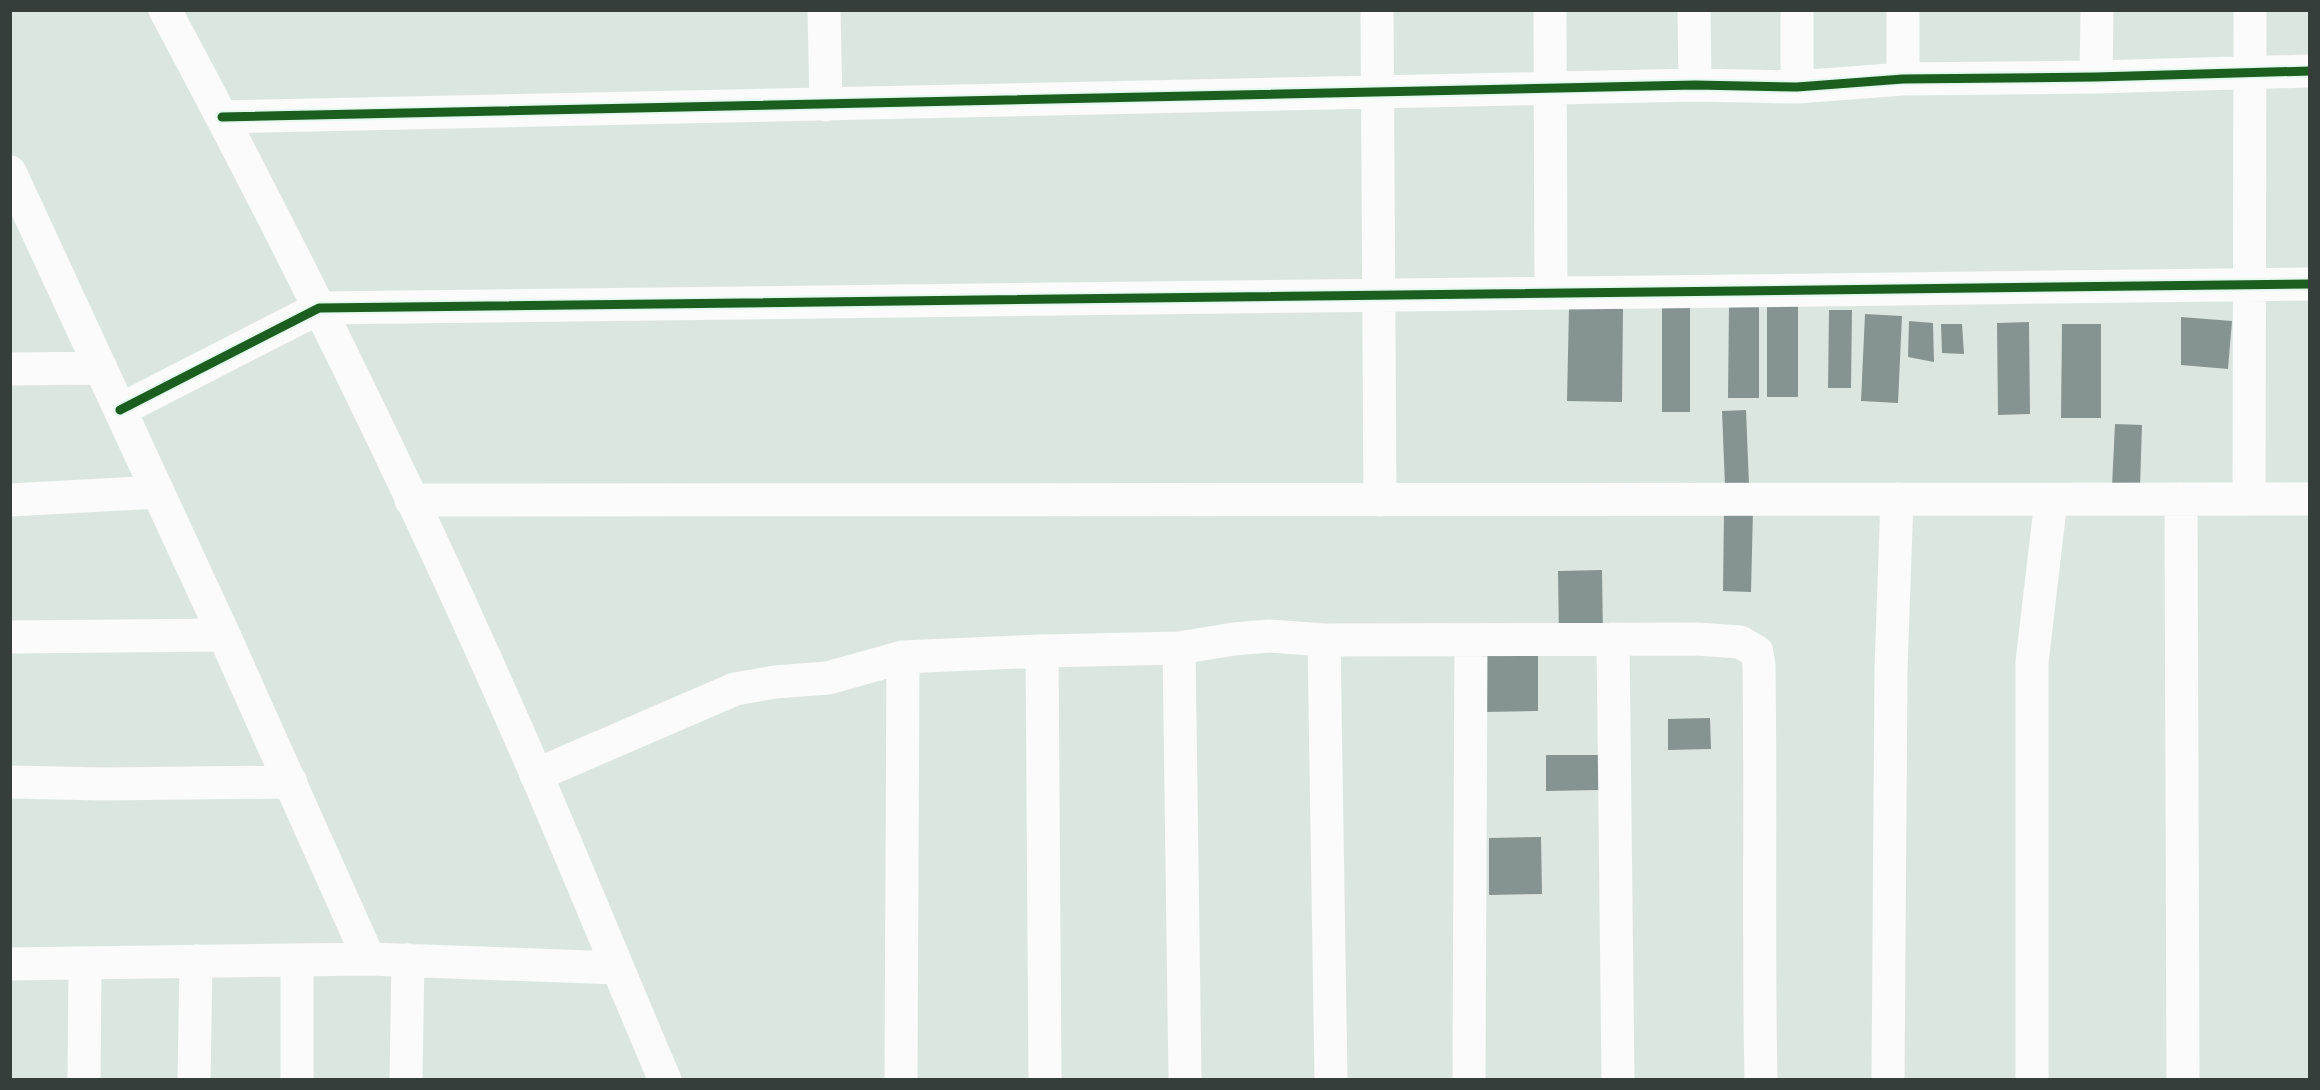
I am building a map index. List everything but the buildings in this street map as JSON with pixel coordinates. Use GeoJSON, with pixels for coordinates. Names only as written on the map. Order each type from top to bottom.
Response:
{"type":"FeatureCollection","features":[{"type":"Feature","properties":{"kind":"street"},"geometry":{"type":"LineString","coordinates":[[165,10],[319,308],[411,500],[517,730],[665,1080]]}},
{"type":"Feature","properties":{"kind":"street"},"geometry":{"type":"LineString","coordinates":[[824,10],[826,105]]}},
{"type":"Feature","properties":{"kind":"street"},"geometry":{"type":"LineString","coordinates":[[1377,10],[1380,500]]}},
{"type":"Feature","properties":{"kind":"street"},"geometry":{"type":"LineString","coordinates":[[1550,10],[1551,293]]}},
{"type":"Feature","properties":{"kind":"street"},"geometry":{"type":"LineString","coordinates":[[1694,10],[1695,85]]}},
{"type":"Feature","properties":{"kind":"street"},"geometry":{"type":"LineString","coordinates":[[1797,10],[1797,87]]}},
{"type":"Feature","properties":{"kind":"street"},"geometry":{"type":"LineString","coordinates":[[1903,10],[1903,79]]}},
{"type":"Feature","properties":{"kind":"street"},"geometry":{"type":"LineString","coordinates":[[2096,77],[2097,10]]}},
{"type":"Feature","properties":{"kind":"street"},"geometry":{"type":"LineString","coordinates":[[2249,499],[2250,10]]}},
{"type":"Feature","properties":{"kind":"street"},"geometry":{"type":"LineString","coordinates":[[222,117],[1695,85],[1797,87],[1903,79],[2310,71]]}},
{"type":"Feature","properties":{"kind":"street"},"geometry":{"type":"LineString","coordinates":[[10,172],[224,635],[369,959]]}},
{"type":"Feature","properties":{"kind":"street"},"geometry":{"type":"LineString","coordinates":[[120,410],[319,308],[2310,284]]}},
{"type":"Feature","properties":{"kind":"street"},"geometry":{"type":"LineString","coordinates":[[10,369],[101,368]]}},
{"type":"Feature","properties":{"kind":"street"},"geometry":{"type":"LineString","coordinates":[[10,500],[158,492]]}},
{"type":"Feature","properties":{"kind":"street"},"geometry":{"type":"LineString","coordinates":[[1888,1080],[1891,669],[1897,499]]}},
{"type":"Feature","properties":{"kind":"street"},"geometry":{"type":"LineString","coordinates":[[2181,499],[2183,1080]]}},
{"type":"Feature","properties":{"kind":"street"},"geometry":{"type":"LineString","coordinates":[[411,500],[2310,499]]}},
{"type":"Feature","properties":{"kind":"street"},"geometry":{"type":"LineString","coordinates":[[2032,1080],[2032,662],[2051,500]]}},
{"type":"Feature","properties":{"kind":"street"},"geometry":{"type":"LineString","coordinates":[[10,637],[224,635]]}},
{"type":"Feature","properties":{"kind":"street"},"geometry":{"type":"LineString","coordinates":[[536,775],[735,689],[774,682],[828,678],[903,657],[1179,648],[1269,636],[1324,640],[1696,639],[1740,642],[1756,652],[1759,665],[1761,828],[1758,971],[1761,1080]]}},
{"type":"Feature","properties":{"kind":"street"},"geometry":{"type":"LineString","coordinates":[[1613,639],[1618,1080]]}},
{"type":"Feature","properties":{"kind":"street"},"geometry":{"type":"LineString","coordinates":[[1324,640],[1331,1080]]}},
{"type":"Feature","properties":{"kind":"street"},"geometry":{"type":"LineString","coordinates":[[1470,1080],[1471,640]]}},
{"type":"Feature","properties":{"kind":"street"},"geometry":{"type":"LineString","coordinates":[[1179,648],[1185,1080]]}},
{"type":"Feature","properties":{"kind":"street"},"geometry":{"type":"LineString","coordinates":[[1042,651],[1045,1080]]}},
{"type":"Feature","properties":{"kind":"street"},"geometry":{"type":"LineString","coordinates":[[901,1080],[903,657]]}},
{"type":"Feature","properties":{"kind":"street"},"geometry":{"type":"LineString","coordinates":[[10,782],[103,784],[291,782]]}},
{"type":"Feature","properties":{"kind":"street"},"geometry":{"type":"LineString","coordinates":[[10,964],[369,959],[617,968]]}},
{"type":"Feature","properties":{"kind":"street"},"geometry":{"type":"LineString","coordinates":[[297,960],[297,1080]]}},
{"type":"Feature","properties":{"kind":"street"},"geometry":{"type":"LineString","coordinates":[[406,1080],[408,960]]}},
{"type":"Feature","properties":{"kind":"street"},"geometry":{"type":"LineString","coordinates":[[194,1080],[196,961]]}},
{"type":"Feature","properties":{"kind":"street"},"geometry":{"type":"LineString","coordinates":[[84,963],[84,1080]]}},
{"type":"Feature","properties":{"kind":"cycle path"},"geometry":{"type":"LineString","coordinates":[[222,117],[1695,85],[1797,87],[1903,79],[2310,71]]}},
{"type":"Feature","properties":{"kind":"cycle path"},"geometry":{"type":"LineString","coordinates":[[120,410],[319,308],[2310,284]]}}]}
